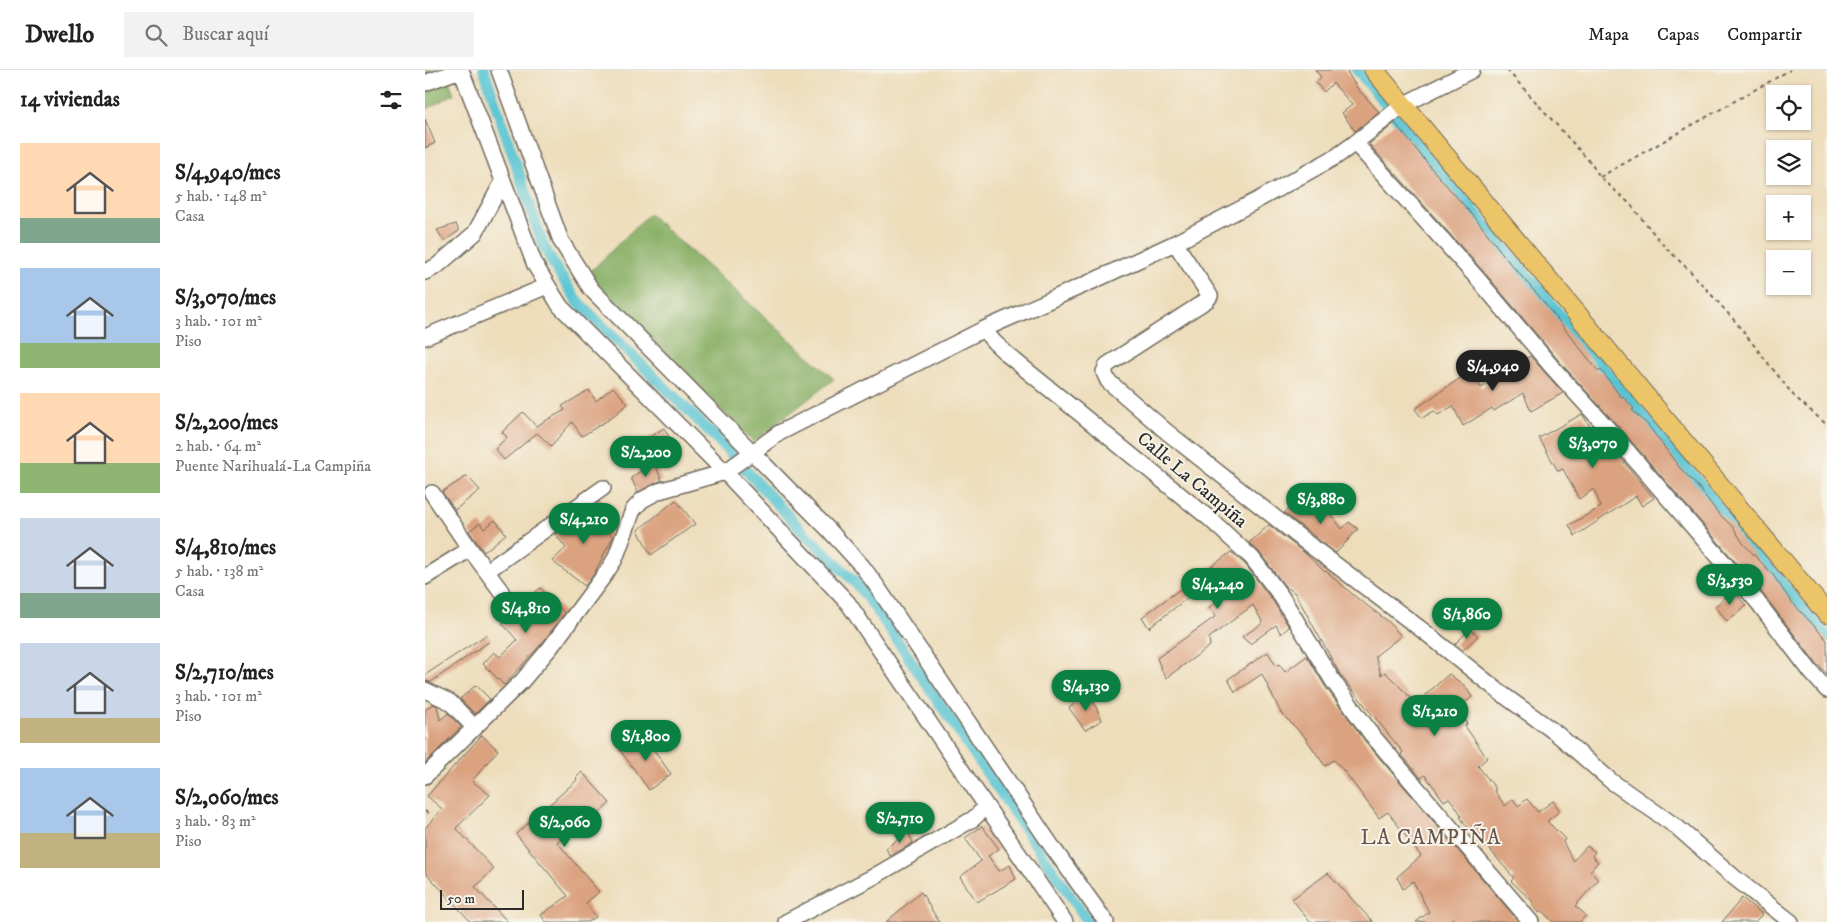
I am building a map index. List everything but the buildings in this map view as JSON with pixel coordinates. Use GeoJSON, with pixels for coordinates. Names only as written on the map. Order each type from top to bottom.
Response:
{"type":"FeatureCollection","features":[{"type":"Feature","properties":{"kind":"main road"},"geometry":{"type":"LineString","coordinates":[[1374,70],[1397,110],[1827,614]]}},
{"type":"Feature","properties":{"kind":"street"},"geometry":{"type":"LineString","coordinates":[[425,83],[460,70],[535,265],[560,306],[729,469],[847,603],[1065,922]]}},
{"type":"Feature","properties":{"kind":"street"},"geometry":{"type":"LineString","coordinates":[[499,70],[561,241],[591,289],[749,454],[829,530],[862,566],[1053,848],[1106,922]]}},
{"type":"Feature","properties":{"kind":"street"},"geometry":{"type":"LineString","coordinates":[[425,776],[522,681],[545,655],[590,596],[615,559],[637,504],[647,497],[729,469],[779,433],[984,329],[1093,282],[1175,243],[1337,156],[1397,110],[1472,70]]}},
{"type":"Feature","properties":{"kind":"street"},"geometry":{"type":"LineString","coordinates":[[1355,143],[1477,278],[1551,367],[1611,432],[1756,600],[1827,690]]}},
{"type":"Feature","properties":{"kind":"street"},"geometry":{"type":"LineString","coordinates":[[425,272],[437,266],[475,233],[503,181]]}},
{"type":"Feature","properties":{"kind":"street"},"geometry":{"type":"LineString","coordinates":[[1175,243],[1209,294],[1209,299],[1107,365],[1104,372],[1108,381],[1167,432],[1286,526],[1426,633],[1501,694],[1556,733],[1611,781],[1678,828],[1735,878],[1791,922]]}},
{"type":"Feature","properties":{"kind":"street"},"geometry":{"type":"LineString","coordinates":[[425,337],[547,286]]}},
{"type":"Feature","properties":{"kind":"street","name":"Calle La Campiña"},"geometry":{"type":"LineString","coordinates":[[984,329],[993,341],[1009,356],[1189,501],[1252,558],[1281,596],[1333,682],[1373,735],[1531,922]]}},
{"type":"Feature","properties":{"kind":"street"},"geometry":{"type":"LineString","coordinates":[[487,571],[603,488]]}},
{"type":"Feature","properties":{"kind":"street"},"geometry":{"type":"LineString","coordinates":[[433,493],[470,549],[501,591]]}},
{"type":"Feature","properties":{"kind":"street"},"geometry":{"type":"LineString","coordinates":[[425,577],[470,549]]}},
{"type":"Feature","properties":{"kind":"street"},"geometry":{"type":"LineString","coordinates":[[425,690],[450,702],[475,728]]}},
{"type":"Feature","properties":{"kind":"street"},"geometry":{"type":"LineString","coordinates":[[786,922],[873,877],[973,818],[986,808]]}},
{"type":"Feature","properties":{"kind":"path"},"geometry":{"type":"LineString","coordinates":[[1507,70],[1590,162],[1600,177],[1629,204],[1664,246],[1691,272],[1734,320],[1794,396],[1827,425]]}},
{"type":"Feature","properties":{"kind":"path"},"geometry":{"type":"LineString","coordinates":[[1600,177],[1790,70]]}},
{"type":"Feature","properties":{"kind":"path"},"geometry":{"type":"LineString","coordinates":[[425,811],[430,815]]}},
{"type":"Feature","properties":{"kind":"green space"},"geometry":{"type":"Polygon","coordinates":[[[425,70],[445,70],[454,94],[425,110],[425,70]]]}},
{"type":"Feature","properties":{"kind":"green space"},"geometry":{"type":"Polygon","coordinates":[[[649,214],[834,379],[753,442],[588,274],[649,214]]]}},
{"type":"Feature","properties":{"kind":"waterway"},"geometry":{"type":"LineString","coordinates":[[484,70],[543,245],[578,302],[716,438],[805,534],[855,582],[873,605],[1088,922]]}},
{"type":"Feature","properties":{"kind":"waterway"},"geometry":{"type":"LineString","coordinates":[[1357,70],[1827,637]]}},
{"type":"Feature","properties":{"kind":"district","name":"LA CAMPIÑA"},"geometry":{"type":"Point","coordinates":[1431,838]}}]}
